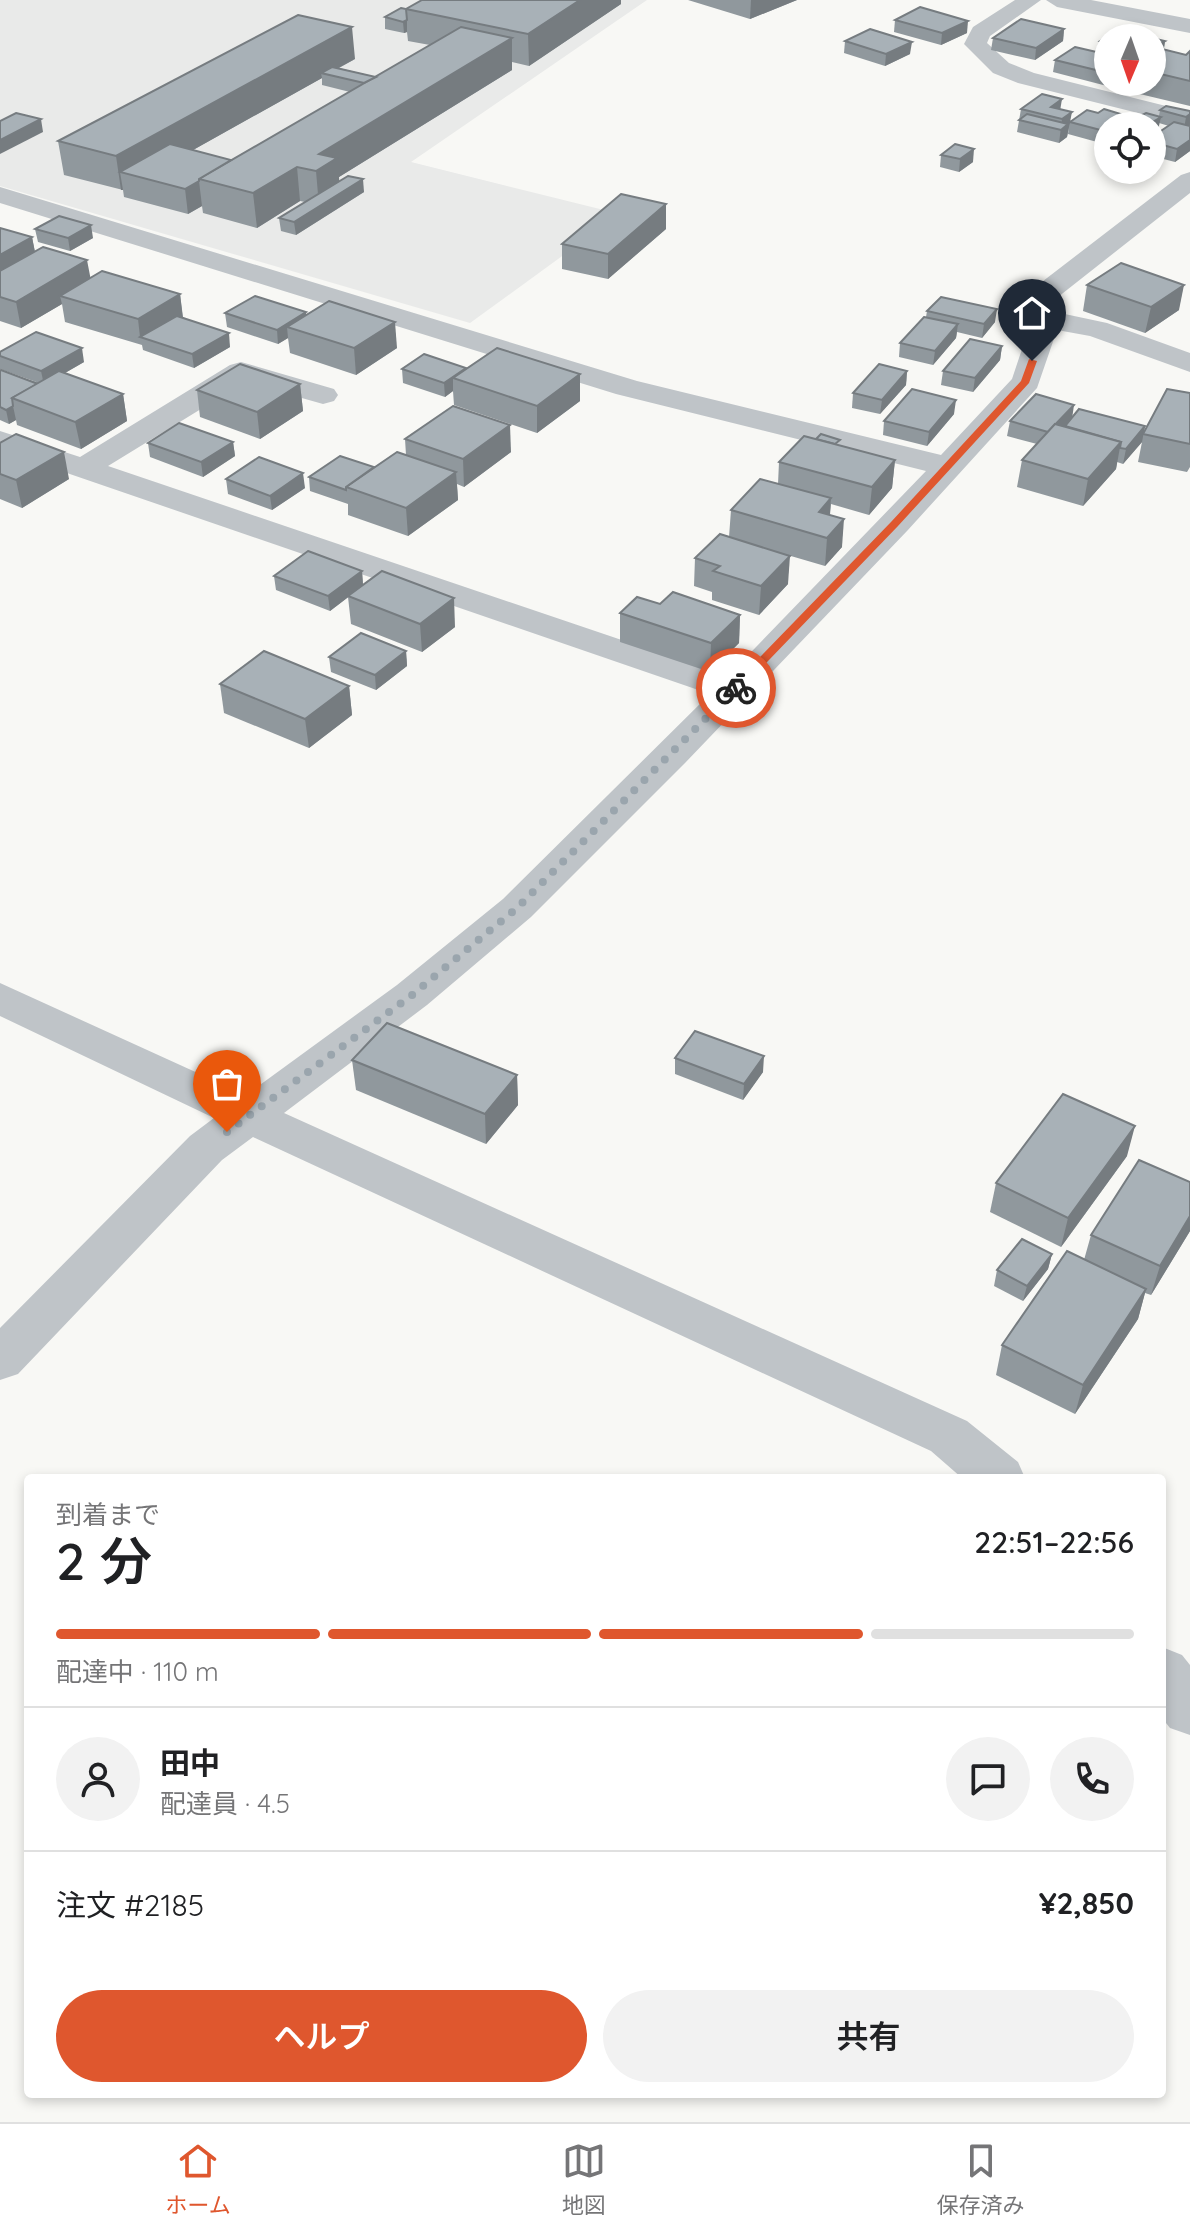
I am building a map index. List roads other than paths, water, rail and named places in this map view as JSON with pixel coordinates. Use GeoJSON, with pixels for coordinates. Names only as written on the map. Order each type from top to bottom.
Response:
{"type":"FeatureCollection","features":[{"type":"Feature","properties":{"kind":"street"},"geometry":{"type":"LineString","coordinates":[[1057,0],[1190,26]]}},
{"type":"Feature","properties":{"kind":"street"},"geometry":{"type":"LineString","coordinates":[[1090,29],[1028,2],[981,32],[975,44],[1001,68],[1026,78],[1190,119]]}},
{"type":"Feature","properties":{"kind":"street"},"geometry":{"type":"LineString","coordinates":[[0,1360],[206,1148],[412,995],[517,908],[895,524],[945,466],[1026,382],[1046,319],[1044,294],[1190,180]]}},
{"type":"Feature","properties":{"kind":"street"},"geometry":{"type":"LineString","coordinates":[[0,195],[294,284],[349,305],[627,388],[945,466]]}},
{"type":"Feature","properties":{"kind":"street"},"geometry":{"type":"LineString","coordinates":[[0,218],[29,204]]}},
{"type":"Feature","properties":{"kind":"street"},"geometry":{"type":"LineString","coordinates":[[1046,319],[1097,329],[1190,363]]}},
{"type":"Feature","properties":{"kind":"street"},"geometry":{"type":"LineString","coordinates":[[85,467],[241,371],[323,395]]}},
{"type":"Feature","properties":{"kind":"street"},"geometry":{"type":"LineString","coordinates":[[0,440],[734,690]]}},
{"type":"Feature","properties":{"kind":"street"},"geometry":{"type":"LineString","coordinates":[[0,998],[247,1115],[949,1436],[994,1474]]}},
{"type":"Feature","properties":{"kind":"street"},"geometry":{"type":"LineString","coordinates":[[1166,1678],[1190,1709]]}}]}
